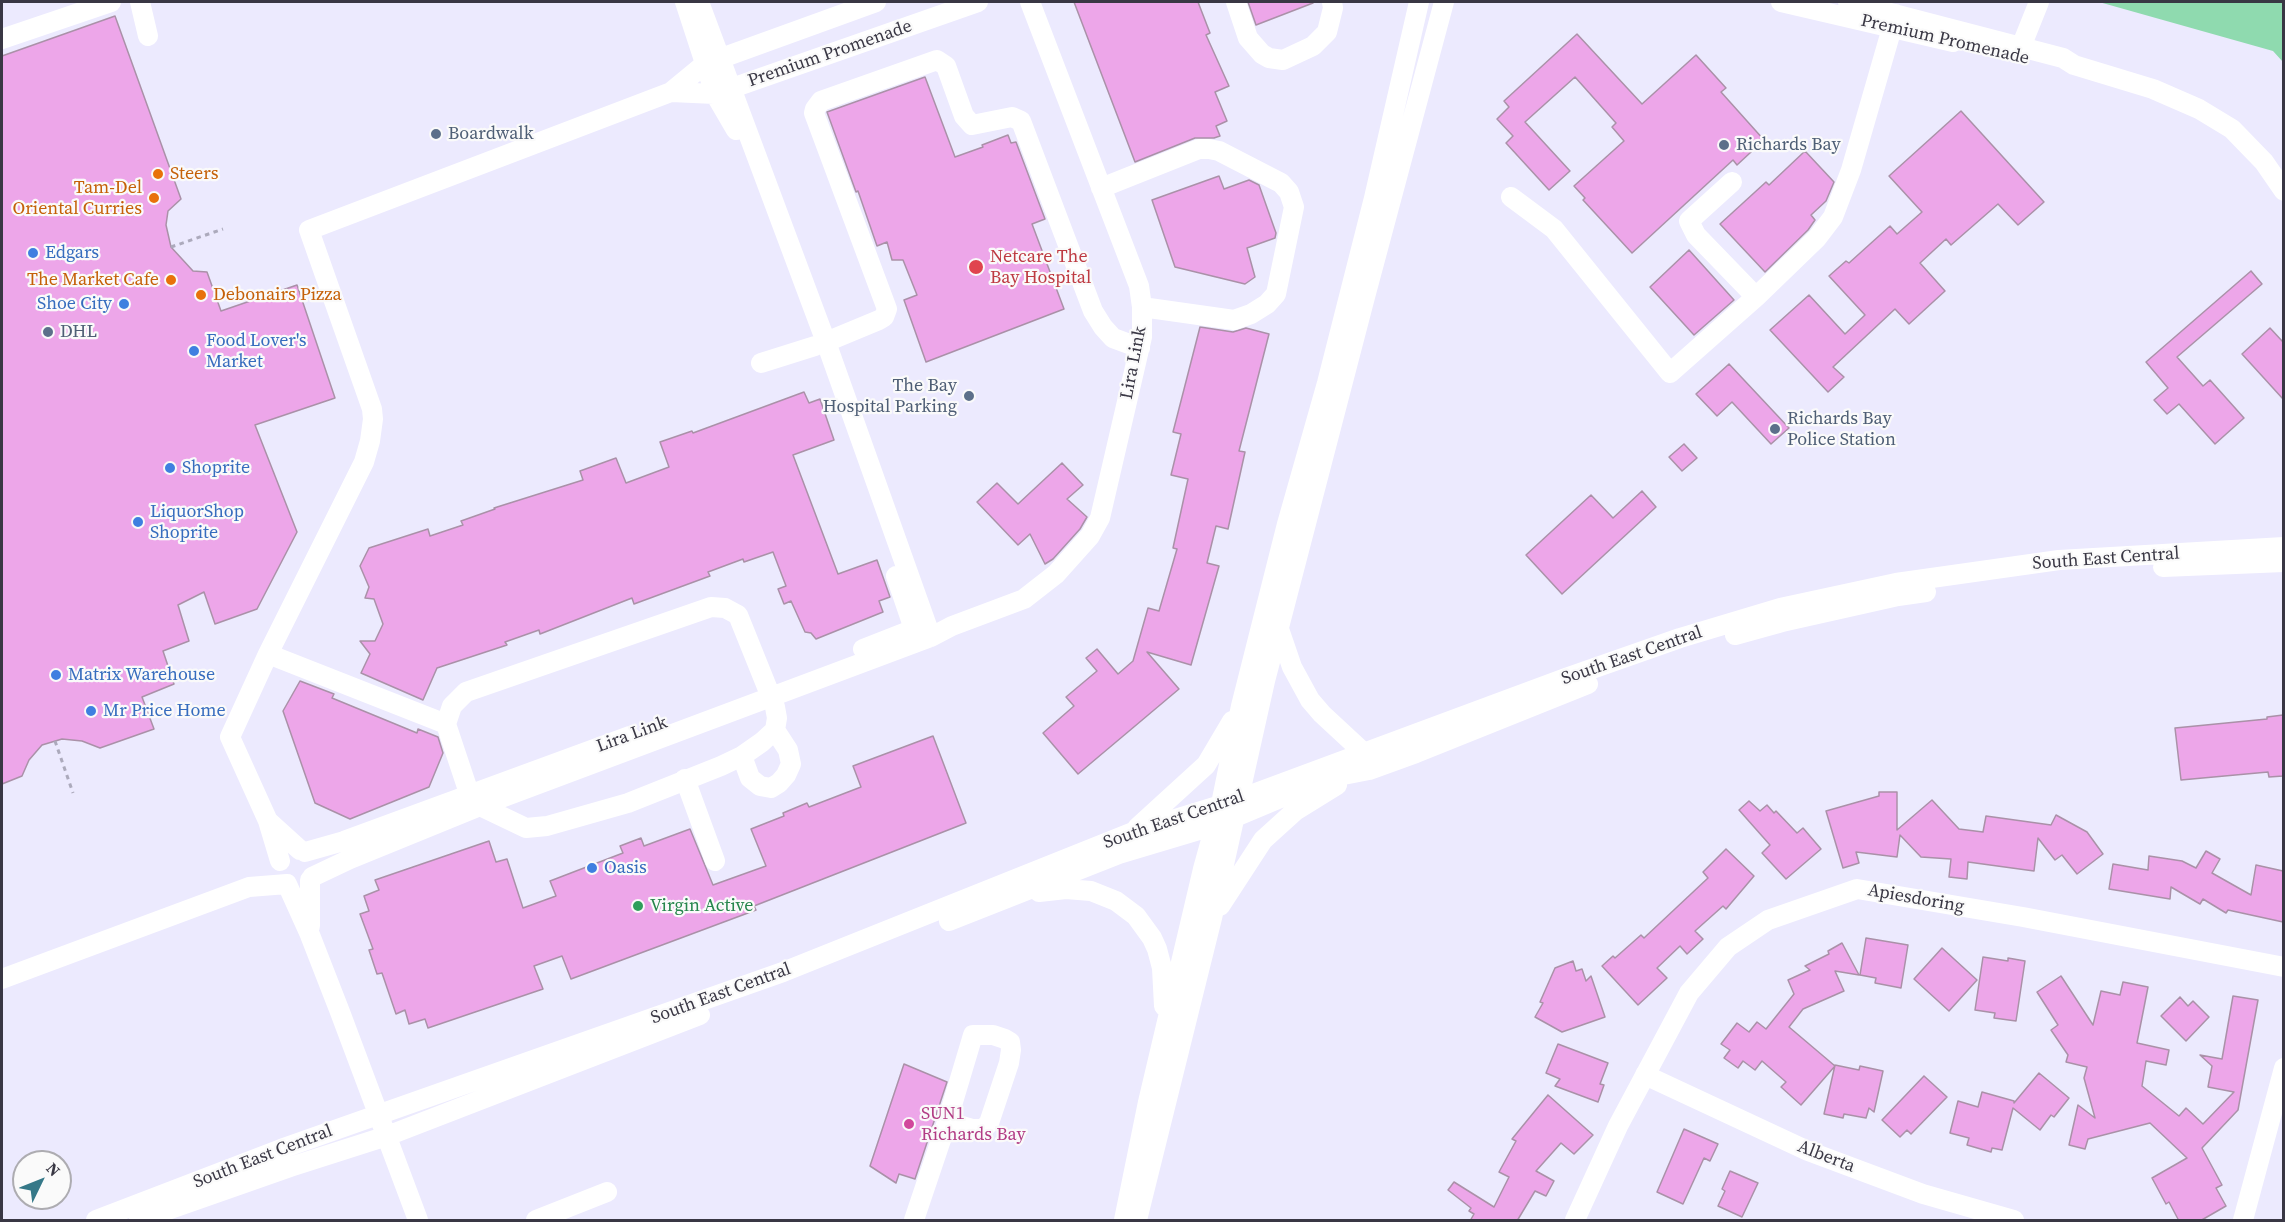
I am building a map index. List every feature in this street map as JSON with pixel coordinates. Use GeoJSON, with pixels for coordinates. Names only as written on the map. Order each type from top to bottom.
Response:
{"type":"FeatureCollection","features":[{"type":"Feature","properties":{"kind":"street"},"geometry":{"type":"LineString","coordinates":[[2,39],[111,2]]}},
{"type":"Feature","properties":{"kind":"street"},"geometry":{"type":"LineString","coordinates":[[140,2],[148,36]]}},
{"type":"Feature","properties":{"kind":"street"},"geometry":{"type":"LineString","coordinates":[[685,2],[723,91],[744,128],[923,633]]}},
{"type":"Feature","properties":{"kind":"street"},"geometry":{"type":"LineString","coordinates":[[699,2],[712,61]]}},
{"type":"Feature","properties":{"kind":"street","name":"Premium Promenade"},"geometry":{"type":"LineString","coordinates":[[671,92],[712,61],[876,2]]}},
{"type":"Feature","properties":{"kind":"street","name":"Premium Promenade"},"geometry":{"type":"LineString","coordinates":[[723,91],[978,2]]}},
{"type":"Feature","properties":{"kind":"street","name":"Lira Link"},"geometry":{"type":"LineString","coordinates":[[303,851],[344,841],[475,800],[923,633],[952,626],[1024,599],[1056,574],[1090,536],[1100,518],[1140,348],[1142,307],[1139,286],[1030,2]]}},
{"type":"Feature","properties":{"kind":"street"},"geometry":{"type":"LineString","coordinates":[[1236,2],[1248,38],[1262,54],[1269,58],[1284,60],[1313,46],[1327,32],[1333,8],[1332,2]]}},
{"type":"Feature","properties":{"kind":"street"},"geometry":{"type":"LineString","coordinates":[[1124,1221],[1148,1102],[1203,869],[1216,825],[1232,806],[1241,706],[1287,524],[1328,383],[1419,2]]}},
{"type":"Feature","properties":{"kind":"street"},"geometry":{"type":"LineString","coordinates":[[1137,1221],[1212,918],[1232,806],[1444,2]]}},
{"type":"Feature","properties":{"kind":"street","name":"Premium Promenade"},"geometry":{"type":"LineString","coordinates":[[1781,2],[1894,21],[2020,47],[2063,58],[2073,65],[2153,89],[2199,109],[2232,129],[2264,162],[2283,191]]}},
{"type":"Feature","properties":{"kind":"street","name":"Premium Promenade"},"geometry":{"type":"LineString","coordinates":[[1848,2],[1894,21],[2061,66],[2073,65]]}},
{"type":"Feature","properties":{"kind":"street"},"geometry":{"type":"LineString","coordinates":[[2020,47],[2039,2]]}},
{"type":"Feature","properties":{"kind":"street"},"geometry":{"type":"LineString","coordinates":[[1511,197],[1554,229],[1670,373],[1756,297],[1817,238],[1833,217],[1851,170],[1894,21]]}},
{"type":"Feature","properties":{"kind":"street"},"geometry":{"type":"LineString","coordinates":[[760,363],[820,344],[884,317],[887,309],[814,113],[821,101],[938,60],[946,66],[964,116],[972,125],[1007,117],[1017,117],[1021,121],[1093,311],[1113,338],[1140,348]]}},
{"type":"Feature","properties":{"kind":"street"},"geometry":{"type":"LineString","coordinates":[[418,1221],[310,935],[287,884],[279,873],[279,862],[268,821],[230,737],[268,654],[364,462],[372,430],[372,409],[309,230],[671,92],[723,91]]}},
{"type":"Feature","properties":{"kind":"street"},"geometry":{"type":"LineString","coordinates":[[1101,188],[1199,149],[1209,149],[1219,151],[1281,183],[1289,192],[1294,207],[1276,294],[1267,304],[1251,314],[1234,320],[1142,307]]}},
{"type":"Feature","properties":{"kind":"street"},"geometry":{"type":"LineString","coordinates":[[1732,182],[1689,221],[1696,235],[1756,297]]}},
{"type":"Feature","properties":{"kind":"street"},"geometry":{"type":"LineString","coordinates":[[820,344],[899,585],[923,633]]}},
{"type":"Feature","properties":{"kind":"street","name":"South East Central"},"geometry":{"type":"LineString","coordinates":[[96,1221],[378,1115],[783,972],[1133,832],[1328,778],[1629,656],[1780,608],[1896,583],[2060,560],[2283,547]]}},
{"type":"Feature","properties":{"kind":"street","name":"South East Central"},"geometry":{"type":"LineString","coordinates":[[1366,761],[1684,649],[1794,619],[1898,596],[2063,572],[2283,562]]}},
{"type":"Feature","properties":{"kind":"street"},"geometry":{"type":"LineString","coordinates":[[711,607],[725,608],[738,615],[777,718],[775,730],[742,756],[628,802],[547,826],[526,828],[475,800],[446,724],[452,706],[466,692],[711,607]]}},
{"type":"Feature","properties":{"kind":"street"},"geometry":{"type":"LineString","coordinates":[[1212,918],[1263,840],[1295,811],[1344,781],[1366,761],[1310,700],[1293,667],[1279,628]]}},
{"type":"Feature","properties":{"kind":"street"},"geometry":{"type":"LineString","coordinates":[[268,654],[446,724]]}},
{"type":"Feature","properties":{"kind":"street"},"geometry":{"type":"LineString","coordinates":[[1133,832],[1206,765],[1241,706]]}},
{"type":"Feature","properties":{"kind":"street"},"geometry":{"type":"LineString","coordinates":[[742,756],[750,778],[760,786],[771,788],[779,783],[790,764],[788,750],[775,730]]}},
{"type":"Feature","properties":{"kind":"street"},"geometry":{"type":"LineString","coordinates":[[686,779],[715,861]]}},
{"type":"Feature","properties":{"kind":"street","name":"Lira Link"},"geometry":{"type":"LineString","coordinates":[[311,879],[475,800]]}},
{"type":"Feature","properties":{"kind":"street"},"geometry":{"type":"LineString","coordinates":[[268,821],[314,863],[311,879],[310,935]]}},
{"type":"Feature","properties":{"kind":"street","name":"South East Central"},"geometry":{"type":"LineString","coordinates":[[139,1221],[290,1167],[387,1136],[1119,854],[1216,825]]}},
{"type":"Feature","properties":{"kind":"street"},"geometry":{"type":"LineString","coordinates":[[249,887],[279,862],[285,854],[303,851]]}},
{"type":"Feature","properties":{"kind":"street"},"geometry":{"type":"LineString","coordinates":[[2,980],[249,887],[287,884],[301,886],[311,879]]}},
{"type":"Feature","properties":{"kind":"street","name":"Apiesdoring"},"geometry":{"type":"LineString","coordinates":[[1575,1221],[1618,1126],[1689,993],[1728,947],[1768,920],[1857,889],[2023,917],[2283,967]]}},
{"type":"Feature","properties":{"kind":"street"},"geometry":{"type":"LineString","coordinates":[[1009,898],[1053,890],[1078,890],[1104,895],[1131,912],[1152,938],[1157,949],[1162,968],[1166,1027]]}},
{"type":"Feature","properties":{"kind":"street"},"geometry":{"type":"LineString","coordinates":[[915,1221],[973,1035],[993,1035],[1010,1042],[1009,1064],[989,1123],[983,1129],[972,1130],[947,1122]]}},
{"type":"Feature","properties":{"kind":"street"},"geometry":{"type":"LineString","coordinates":[[2243,1221],[2283,1068]]}},
{"type":"Feature","properties":{"kind":"street","name":"Alberta"},"geometry":{"type":"LineString","coordinates":[[1645,1075],[1808,1152],[1923,1194],[2014,1221]]}},
{"type":"Feature","properties":{"kind":"street"},"geometry":{"type":"LineString","coordinates":[[536,1221],[607,1192]]}},
{"type":"Feature","properties":{"kind":"path"},"geometry":{"type":"LineString","coordinates":[[171,247],[224,228]]}},
{"type":"Feature","properties":{"kind":"path"},"geometry":{"type":"LineString","coordinates":[[55,741],[74,793]]}},
{"type":"Feature","properties":{"kind":"green space"},"geometry":{"type":"Polygon","coordinates":[[[2099,2],[2283,2],[2283,62],[2273,51],[2099,2]]]}},
{"type":"Feature","properties":{"kind":"building"},"geometry":{"type":"Polygon","coordinates":[[[1074,2],[1198,2],[1210,33],[1206,35],[1229,86],[1215,92],[1227,121],[1216,126],[1220,136],[1195,138],[1135,162],[1074,2]]]}},
{"type":"Feature","properties":{"kind":"building"},"geometry":{"type":"Polygon","coordinates":[[[1248,2],[1313,2],[1313,3],[1256,25],[1248,2]]]}},
{"type":"Feature","properties":{"kind":"building"},"geometry":{"type":"Polygon","coordinates":[[[115,16],[181,199],[168,211],[166,225],[171,247],[193,271],[207,272],[221,311],[297,285],[335,398],[255,425],[297,532],[257,609],[215,624],[204,592],[178,605],[189,641],[163,651],[174,684],[142,697],[154,729],[100,748],[82,741],[62,739],[42,745],[29,760],[22,776],[2,784],[2,56],[115,16]]]}},
{"type":"Feature","properties":{"kind":"building","name":"Richards Bay"},"geometry":{"type":"Polygon","coordinates":[[[1577,34],[1642,104],[1696,55],[1726,88],[1721,92],[1764,140],[1737,165],[1733,160],[1632,253],[1583,200],[1585,198],[1574,186],[1624,141],[1612,127],[1616,123],[1575,77],[1525,122],[1570,171],[1549,190],[1506,143],[1513,136],[1497,119],[1509,107],[1504,101],[1577,34]]]}},
{"type":"Feature","properties":{"kind":"building"},"geometry":{"type":"Polygon","coordinates":[[[925,77],[955,157],[1008,135],[1011,143],[1016,142],[1045,219],[1032,224],[1064,309],[926,362],[904,300],[917,295],[903,260],[892,260],[887,242],[877,246],[827,112],[925,77]]]}},
{"type":"Feature","properties":{"kind":"building"},"geometry":{"type":"Polygon","coordinates":[[[1961,111],[2044,202],[2018,225],[1998,204],[1951,245],[1946,239],[1920,263],[1945,291],[1909,324],[1895,309],[1833,367],[1844,377],[1828,392],[1770,330],[1809,295],[1845,334],[1865,315],[1829,276],[1846,261],[1849,263],[1890,226],[1897,234],[1922,212],[1889,176],[1961,111]]]}},
{"type":"Feature","properties":{"kind":"building"},"geometry":{"type":"Polygon","coordinates":[[[1805,151],[1834,182],[1826,201],[1811,215],[1815,220],[1808,230],[1765,272],[1720,224],[1766,182],[1769,185],[1805,151]]]}},
{"type":"Feature","properties":{"kind":"building"},"geometry":{"type":"Polygon","coordinates":[[[1219,176],[1224,189],[1249,180],[1259,185],[1276,233],[1275,238],[1247,248],[1255,277],[1245,284],[1175,267],[1152,200],[1219,176]]]}},
{"type":"Feature","properties":{"kind":"building"},"geometry":{"type":"Polygon","coordinates":[[[1689,250],[1734,300],[1694,335],[1650,287],[1689,250]]]}},
{"type":"Feature","properties":{"kind":"building"},"geometry":{"type":"Polygon","coordinates":[[[2251,271],[2262,284],[2177,357],[2203,386],[2210,380],[2244,418],[2215,444],[2179,404],[2167,414],[2154,400],[2168,388],[2146,362],[2251,271]]]}},
{"type":"Feature","properties":{"kind":"building"},"geometry":{"type":"Polygon","coordinates":[[[1200,327],[1233,332],[1246,328],[1269,334],[1239,451],[1245,452],[1228,529],[1216,526],[1207,563],[1219,566],[1191,665],[1147,652],[1179,689],[1078,774],[1043,733],[1074,706],[1066,697],[1097,671],[1086,658],[1097,649],[1118,674],[1133,661],[1148,608],[1159,611],[1177,549],[1173,548],[1188,479],[1171,475],[1181,434],[1173,432],[1200,327]]]}},
{"type":"Feature","properties":{"kind":"building"},"geometry":{"type":"Polygon","coordinates":[[[2270,328],[2283,342],[2283,399],[2242,354],[2270,328]]]}},
{"type":"Feature","properties":{"kind":"building"},"geometry":{"type":"Polygon","coordinates":[[[1729,364],[1789,428],[1771,444],[1732,402],[1717,416],[1696,394],[1729,364]]]}},
{"type":"Feature","properties":{"kind":"building"},"geometry":{"type":"Polygon","coordinates":[[[804,392],[809,403],[820,399],[834,440],[793,455],[838,574],[877,560],[890,597],[879,601],[883,612],[816,639],[811,633],[805,632],[791,601],[784,604],[778,589],[786,586],[773,552],[744,562],[743,559],[708,572],[710,576],[634,604],[632,598],[540,634],[539,630],[505,642],[507,645],[437,668],[423,700],[361,673],[370,654],[360,641],[375,641],[383,624],[374,599],[365,598],[369,587],[360,566],[369,548],[428,529],[430,536],[463,525],[461,521],[494,508],[583,480],[580,471],[616,458],[626,483],[669,467],[660,442],[692,431],[693,433],[804,392]]]}},
{"type":"Feature","properties":{"kind":"building"},"geometry":{"type":"Polygon","coordinates":[[[1684,444],[1697,458],[1682,471],[1669,457],[1684,444]]]}},
{"type":"Feature","properties":{"kind":"building"},"geometry":{"type":"Polygon","coordinates":[[[1062,463],[1083,485],[1067,499],[1087,517],[1080,529],[1053,559],[1045,564],[1030,534],[1018,545],[977,502],[997,483],[1018,504],[1062,463]]]}},
{"type":"Feature","properties":{"kind":"building"},"geometry":{"type":"Polygon","coordinates":[[[1642,491],[1656,507],[1562,594],[1526,555],[1591,495],[1613,518],[1642,491]]]}},
{"type":"Feature","properties":{"kind":"building"},"geometry":{"type":"Polygon","coordinates":[[[300,681],[334,694],[332,698],[417,733],[418,729],[438,737],[443,753],[429,787],[350,819],[315,803],[283,711],[300,681]]]}},
{"type":"Feature","properties":{"kind":"building"},"geometry":{"type":"Polygon","coordinates":[[[2283,715],[2283,776],[2269,777],[2268,772],[2181,780],[2175,728],[2267,719],[2267,717],[2283,715]]]}},
{"type":"Feature","properties":{"kind":"building"},"geometry":{"type":"Polygon","coordinates":[[[933,736],[966,823],[754,906],[756,910],[571,979],[562,956],[534,966],[543,989],[428,1028],[425,1019],[409,1024],[405,1010],[396,1014],[382,973],[377,974],[369,950],[373,949],[360,914],[369,911],[364,896],[379,890],[375,880],[489,841],[496,862],[507,859],[523,908],[556,896],[550,881],[623,853],[620,846],[641,838],[644,846],[690,829],[713,885],[766,866],[751,829],[784,816],[783,813],[807,803],[809,807],[861,787],[853,766],[933,736]]]}},
{"type":"Feature","properties":{"kind":"building"},"geometry":{"type":"Polygon","coordinates":[[[1879,792],[1897,792],[1897,830],[1932,800],[1959,829],[1983,832],[1986,816],[2051,825],[2056,815],[2087,832],[2103,854],[2077,874],[2062,855],[2055,860],[2038,838],[2034,871],[1968,862],[1967,879],[1949,877],[1951,859],[1921,857],[1900,835],[1897,857],[1856,852],[1859,863],[1843,868],[1826,811],[1879,796],[1879,792]]]}},
{"type":"Feature","properties":{"kind":"building"},"geometry":{"type":"Polygon","coordinates":[[[1749,801],[1760,811],[1767,805],[1774,813],[1776,811],[1797,833],[1803,828],[1821,849],[1786,879],[1762,853],[1770,845],[1739,810],[1749,801]]]}},
{"type":"Feature","properties":{"kind":"building"},"geometry":{"type":"Polygon","coordinates":[[[1726,849],[1754,876],[1726,909],[1723,906],[1695,931],[1703,939],[1687,954],[1680,946],[1657,968],[1667,978],[1638,1005],[1602,966],[1613,956],[1615,958],[1641,935],[1644,938],[1708,878],[1703,872],[1726,849]]]}},
{"type":"Feature","properties":{"kind":"building"},"geometry":{"type":"Polygon","coordinates":[[[2206,851],[2220,859],[2212,873],[2251,895],[2256,865],[2283,871],[2283,922],[2228,910],[2226,913],[2203,899],[2200,904],[2171,887],[2170,899],[2109,889],[2113,864],[2148,870],[2149,856],[2182,861],[2196,868],[2206,851]]]}},
{"type":"Feature","properties":{"kind":"building"},"geometry":{"type":"Polygon","coordinates":[[[1866,938],[1908,945],[1901,988],[1875,983],[1876,978],[1860,975],[1866,938]]]}},
{"type":"Feature","properties":{"kind":"building"},"geometry":{"type":"Polygon","coordinates":[[[1842,943],[1859,975],[1835,971],[1844,991],[1803,1009],[1789,1027],[1835,1066],[1801,1105],[1781,1087],[1786,1082],[1762,1061],[1755,1070],[1743,1061],[1738,1068],[1724,1058],[1730,1050],[1721,1044],[1737,1023],[1749,1032],[1757,1022],[1766,1029],[1794,994],[1788,980],[1810,970],[1805,966],[1829,954],[1828,951],[1842,943]]]}},
{"type":"Feature","properties":{"kind":"building"},"geometry":{"type":"Polygon","coordinates":[[[1942,948],[1977,980],[1949,1011],[1914,979],[1942,948]]]}},
{"type":"Feature","properties":{"kind":"building"},"geometry":{"type":"Polygon","coordinates":[[[1983,957],[2025,961],[2016,1021],[1994,1018],[1995,1013],[1975,1010],[1983,957]]]}},
{"type":"Feature","properties":{"kind":"building"},"geometry":{"type":"Polygon","coordinates":[[[1573,961],[1576,971],[1582,969],[1586,981],[1591,976],[1605,1017],[1562,1032],[1535,1017],[1543,1003],[1540,1002],[1555,968],[1573,961]]]}},
{"type":"Feature","properties":{"kind":"building"},"geometry":{"type":"Polygon","coordinates":[[[2061,976],[2093,1025],[2101,991],[2120,995],[2123,982],[2148,987],[2137,1043],[2169,1050],[2166,1065],[2146,1061],[2142,1086],[2179,1116],[2186,1108],[2203,1124],[2234,1092],[2208,1087],[2212,1066],[2200,1055],[2222,1059],[2233,996],[2258,1000],[2238,1110],[2202,1148],[2222,1185],[2216,1188],[2226,1206],[2200,1221],[2179,1221],[2169,1202],[2166,1204],[2152,1178],[2187,1158],[2150,1123],[2088,1139],[2085,1149],[2069,1145],[2078,1105],[2095,1118],[2084,1078],[2087,1067],[2066,1062],[2068,1055],[2051,1030],[2058,1025],[2037,992],[2061,976]]]}},
{"type":"Feature","properties":{"kind":"building"},"geometry":{"type":"Polygon","coordinates":[[[2180,997],[2188,1006],[2193,1001],[2209,1017],[2186,1041],[2161,1016],[2180,997]]]}},
{"type":"Feature","properties":{"kind":"building"},"geometry":{"type":"Polygon","coordinates":[[[1558,1044],[1608,1063],[1600,1084],[1604,1085],[1598,1102],[1555,1086],[1560,1079],[1546,1073],[1558,1044]]]}},
{"type":"Feature","properties":{"kind":"building","name":"SUN1 Richards Bay"},"geometry":{"type":"Polygon","coordinates":[[[904,1064],[947,1082],[915,1179],[899,1174],[896,1183],[870,1166],[904,1064]]]}},
{"type":"Feature","properties":{"kind":"building"},"geometry":{"type":"Polygon","coordinates":[[[1835,1065],[1859,1070],[1860,1066],[1883,1071],[1874,1112],[1869,1108],[1866,1118],[1844,1114],[1843,1118],[1824,1114],[1835,1065]]]}},
{"type":"Feature","properties":{"kind":"building"},"geometry":{"type":"Polygon","coordinates":[[[2039,1073],[2069,1098],[2054,1117],[2051,1115],[2040,1130],[2013,1108],[2002,1150],[1992,1148],[1991,1152],[1967,1145],[1969,1138],[1950,1133],[1958,1101],[1978,1107],[1982,1092],[2014,1101],[2014,1103],[2039,1073]]]}},
{"type":"Feature","properties":{"kind":"building"},"geometry":{"type":"Polygon","coordinates":[[[1924,1076],[1947,1097],[1911,1134],[1907,1130],[1900,1137],[1882,1120],[1924,1076]]]}},
{"type":"Feature","properties":{"kind":"building"},"geometry":{"type":"Polygon","coordinates":[[[1548,1095],[1593,1135],[1574,1154],[1561,1143],[1536,1171],[1554,1181],[1546,1196],[1535,1191],[1517,1221],[1470,1221],[1474,1214],[1469,1211],[1471,1208],[1448,1190],[1454,1182],[1494,1207],[1509,1177],[1499,1172],[1516,1141],[1512,1139],[1548,1095]]]}},
{"type":"Feature","properties":{"kind":"building"},"geometry":{"type":"Polygon","coordinates":[[[1684,1129],[1718,1144],[1710,1161],[1704,1158],[1683,1204],[1657,1192],[1684,1129]]]}},
{"type":"Feature","properties":{"kind":"building"},"geometry":{"type":"Polygon","coordinates":[[[1730,1171],[1758,1183],[1742,1217],[1718,1206],[1730,1171]]]}},
{"type":"Feature","properties":{"kind":"place","name":"Boardwalk"},"geometry":{"type":"Point","coordinates":[436,134]}},
{"type":"Feature","properties":{"kind":"place","name":"Richards Bay"},"geometry":{"type":"Point","coordinates":[1724,145]}},
{"type":"Feature","properties":{"kind":"place","name":"Steers"},"geometry":{"type":"Point","coordinates":[158,174]}},
{"type":"Feature","properties":{"kind":"place","name":"Tam-Del Oriental Curries"},"geometry":{"type":"Point","coordinates":[154,198]}},
{"type":"Feature","properties":{"kind":"place","name":"Edgars"},"geometry":{"type":"Point","coordinates":[33,253]}},
{"type":"Feature","properties":{"kind":"place","name":"Netcare The Bay Hospital"},"geometry":{"type":"Point","coordinates":[976,267]}},
{"type":"Feature","properties":{"kind":"place","name":"The Market Cafe"},"geometry":{"type":"Point","coordinates":[171,280]}},
{"type":"Feature","properties":{"kind":"place","name":"Debonairs Pizza"},"geometry":{"type":"Point","coordinates":[201,295]}},
{"type":"Feature","properties":{"kind":"place","name":"Shoe City"},"geometry":{"type":"Point","coordinates":[124,304]}},
{"type":"Feature","properties":{"kind":"place","name":"DHL"},"geometry":{"type":"Point","coordinates":[48,332]}},
{"type":"Feature","properties":{"kind":"place","name":"Food Lover's Market"},"geometry":{"type":"Point","coordinates":[194,351]}},
{"type":"Feature","properties":{"kind":"place","name":"The Bay Hospital Parking"},"geometry":{"type":"Point","coordinates":[969,396]}},
{"type":"Feature","properties":{"kind":"place","name":"Richards Bay Police Station"},"geometry":{"type":"Point","coordinates":[1775,429]}},
{"type":"Feature","properties":{"kind":"place","name":"Shoprite"},"geometry":{"type":"Point","coordinates":[170,468]}},
{"type":"Feature","properties":{"kind":"place","name":"LiquorShop Shoprite"},"geometry":{"type":"Point","coordinates":[138,522]}},
{"type":"Feature","properties":{"kind":"place","name":"Matrix Warehouse"},"geometry":{"type":"Point","coordinates":[56,675]}},
{"type":"Feature","properties":{"kind":"place","name":"Mr Price Home"},"geometry":{"type":"Point","coordinates":[91,711]}},
{"type":"Feature","properties":{"kind":"place","name":"Oasis"},"geometry":{"type":"Point","coordinates":[592,868]}},
{"type":"Feature","properties":{"kind":"place","name":"Virgin Active"},"geometry":{"type":"Point","coordinates":[638,906]}},
{"type":"Feature","properties":{"kind":"place","name":"SUN1 Richards Bay"},"geometry":{"type":"Point","coordinates":[909,1124]}}]}
